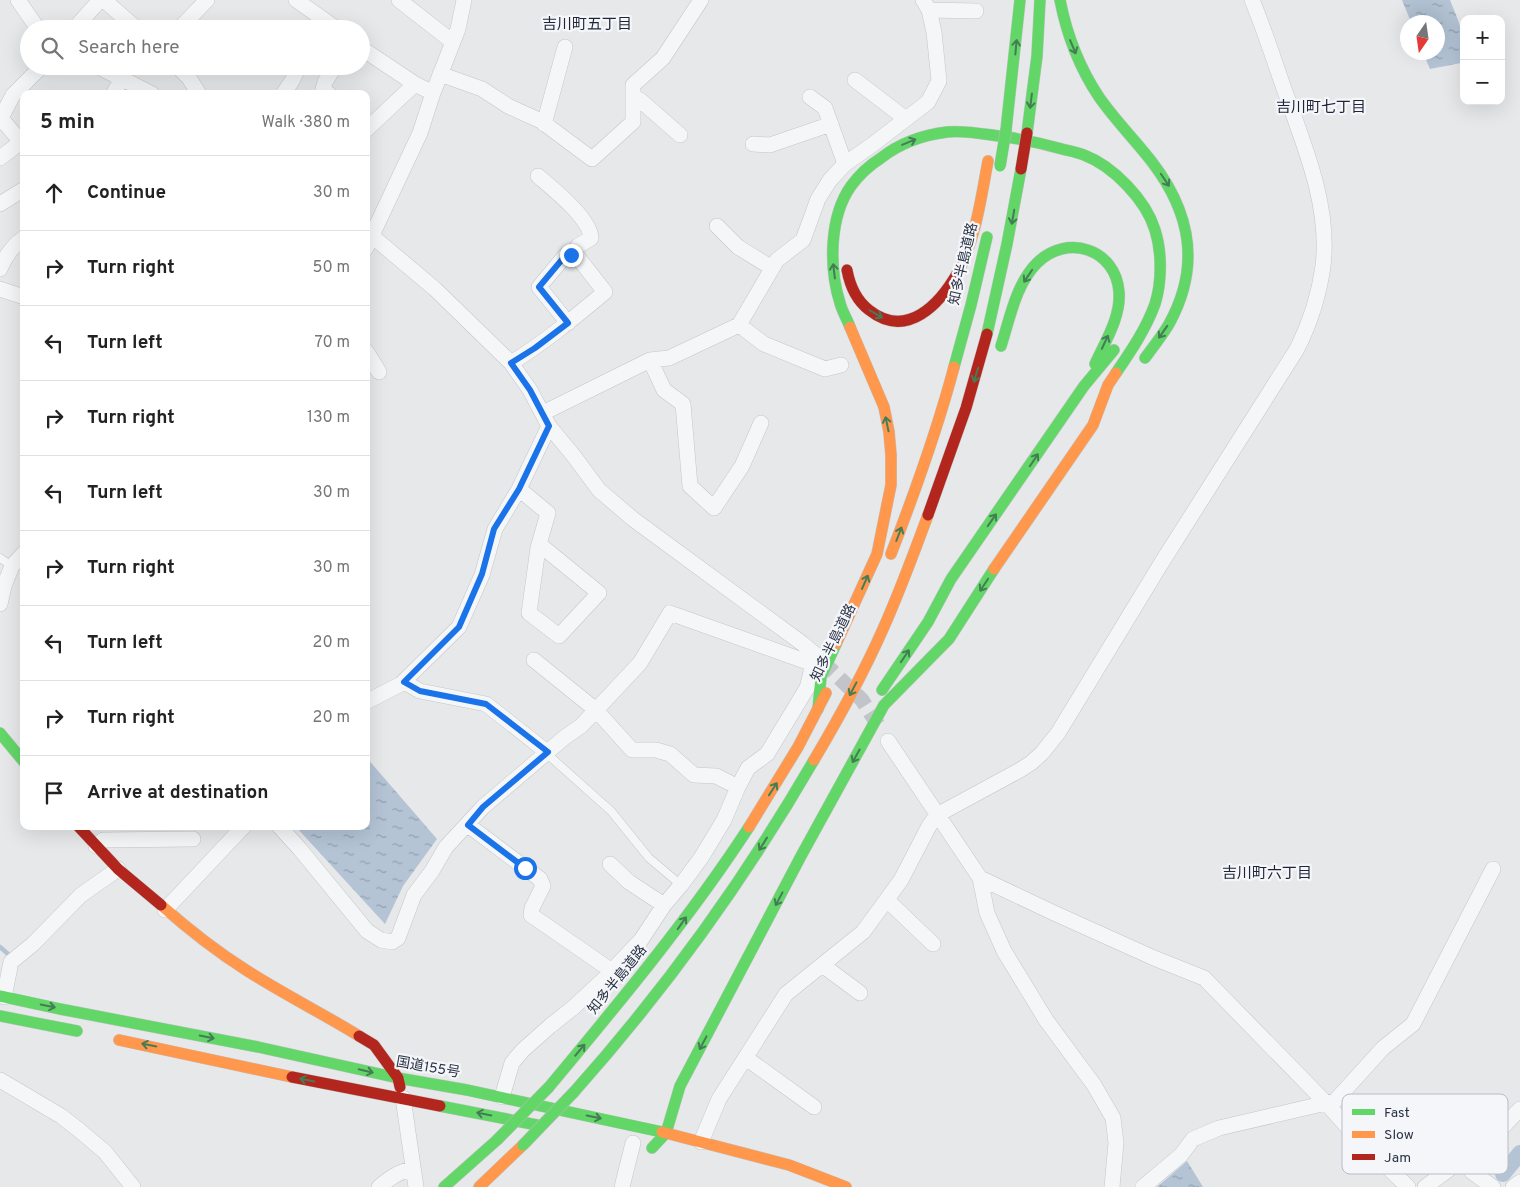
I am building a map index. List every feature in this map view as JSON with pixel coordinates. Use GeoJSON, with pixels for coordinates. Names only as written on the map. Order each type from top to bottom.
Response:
{"type":"FeatureCollection","features":[{"type":"Feature","properties":{"kind":"main road"},"geometry":{"type":"LineString","coordinates":[[999,171],[1006,130],[1020,0]]}},
{"type":"Feature","properties":{"kind":"main road"},"geometry":{"type":"LineString","coordinates":[[478,1187],[523,1145],[606,1057],[695,944],[751,863],[802,781],[863,670],[896,598],[947,465],[994,308],[1009,237],[1027,133],[1037,56],[1040,0]]}},
{"type":"Feature","properties":{"kind":"main road"},"geometry":{"type":"LineString","coordinates":[[1060,0],[1071,44],[1088,79],[1104,104],[1171,189],[1183,215],[1188,237],[1189,259],[1186,282],[1179,303],[1168,324],[1140,366]]}},
{"type":"Feature","properties":{"kind":"main road"},"geometry":{"type":"LineString","coordinates":[[846,256],[852,288],[860,302],[883,318],[906,321],[926,312],[937,304],[946,294],[961,268],[978,210],[993,128]]}},
{"type":"Feature","properties":{"kind":"main road"},"geometry":{"type":"LineString","coordinates":[[652,1148],[666,1133],[680,1086],[801,856],[884,705],[949,639],[1020,530],[1093,425],[1108,386],[1128,358],[1155,304],[1161,270],[1158,242],[1149,217],[1137,196],[1109,169],[1085,155],[1032,141],[983,134],[948,132],[916,139],[894,148],[875,162],[851,186],[834,232],[832,266],[840,304],[884,407],[890,440],[891,485],[877,554],[821,677],[818,709]]}},
{"type":"Feature","properties":{"kind":"main road"},"geometry":{"type":"LineString","coordinates":[[990,152],[1036,155]]}},
{"type":"Feature","properties":{"kind":"main road","name":"知多半島道路"},"geometry":{"type":"LineString","coordinates":[[888,562],[917,487],[941,414],[984,255],[989,227]]}},
{"type":"Feature","properties":{"kind":"main road"},"geometry":{"type":"LineString","coordinates":[[997,359],[1019,290],[1026,277],[1038,262],[1052,252],[1068,247],[1086,249],[1102,258],[1110,266],[1118,282],[1119,294],[1118,305],[1110,332],[1084,386]]}},
{"type":"Feature","properties":{"kind":"main road"},"geometry":{"type":"LineString","coordinates":[[836,770],[873,704],[928,622],[951,579],[1084,386],[1122,340]]}},
{"type":"Feature","properties":{"kind":"main road"},"geometry":{"type":"LineString","coordinates":[[1093,425],[1107,413]]}},
{"type":"Feature","properties":{"kind":"main road"},"geometry":{"type":"LineString","coordinates":[[863,670],[897,623],[909,597]]}},
{"type":"Feature","properties":{"kind":"main road","name":"知多半島道路"},"geometry":{"type":"LineString","coordinates":[[444,1187],[497,1140],[549,1087],[626,996],[731,854],[786,769],[831,683]]}},
{"type":"Feature","properties":{"kind":"main road"},"geometry":{"type":"LineString","coordinates":[[0,733],[18,743]]}},
{"type":"Feature","properties":{"kind":"main road"},"geometry":{"type":"LineString","coordinates":[[82,830],[118,869],[192,933],[246,970],[374,1045],[398,1078],[403,1098]]}},
{"type":"Feature","properties":{"kind":"main road","name":"国道155号"},"geometry":{"type":"LineString","coordinates":[[2,996],[258,1047],[398,1078],[652,1125],[666,1133],[790,1165],[846,1187]]}},
{"type":"Feature","properties":{"kind":"main road"},"geometry":{"type":"LineString","coordinates":[[0,1016],[86,1033]]}},
{"type":"Feature","properties":{"kind":"main road"},"geometry":{"type":"LineString","coordinates":[[105,1037],[280,1075],[557,1128]]}},
{"type":"Feature","properties":{"kind":"main road"},"geometry":{"type":"LineString","coordinates":[[652,1125],[652,1148]]}},
{"type":"Feature","properties":{"kind":"main road"},"geometry":{"type":"LineString","coordinates":[[629,1142],[669,1152]]}},
{"type":"Feature","properties":{"kind":"street"},"geometry":{"type":"LineString","coordinates":[[18,0],[32,20]]}},
{"type":"Feature","properties":{"kind":"street"},"geometry":{"type":"LineString","coordinates":[[83,20],[102,0],[126,20]]}},
{"type":"Feature","properties":{"kind":"street"},"geometry":{"type":"LineString","coordinates":[[188,20],[207,0]]}},
{"type":"Feature","properties":{"kind":"street"},"geometry":{"type":"LineString","coordinates":[[399,0],[449,39],[453,40]]}},
{"type":"Feature","properties":{"kind":"street"},"geometry":{"type":"LineString","coordinates":[[370,234],[420,133],[433,93],[458,29],[464,0]]}},
{"type":"Feature","properties":{"kind":"street"},"geometry":{"type":"LineString","coordinates":[[440,74],[482,89],[508,106],[541,122],[592,159],[633,122],[633,85],[663,58],[701,0]]}},
{"type":"Feature","properties":{"kind":"street"},"geometry":{"type":"LineString","coordinates":[[701,1142],[719,1099],[786,994],[863,932],[901,880],[929,826],[937,815],[1020,770],[1031,763],[1050,744],[1162,562],[1297,349],[1308,326],[1323,265],[1319,201],[1314,177],[1293,113],[1252,0]]}},
{"type":"Feature","properties":{"kind":"street"},"geometry":{"type":"LineString","coordinates":[[302,2],[314,20]]}},
{"type":"Feature","properties":{"kind":"street"},"geometry":{"type":"LineString","coordinates":[[370,700],[404,682],[459,627],[482,574],[494,529],[519,489],[546,420],[650,360],[669,358],[739,325],[777,260],[803,240],[818,199],[830,180],[845,164],[928,102],[939,81],[934,32],[926,5],[976,11]]}},
{"type":"Feature","properties":{"kind":"street"},"geometry":{"type":"LineString","coordinates":[[541,122],[565,47]]}},
{"type":"Feature","properties":{"kind":"street"},"geometry":{"type":"LineString","coordinates":[[370,54],[415,84],[433,93]]}},
{"type":"Feature","properties":{"kind":"street"},"geometry":{"type":"LineString","coordinates":[[20,140],[0,118],[13,95],[33,75]]}},
{"type":"Feature","properties":{"kind":"street"},"geometry":{"type":"LineString","coordinates":[[114,75],[144,90]]}},
{"type":"Feature","properties":{"kind":"street"},"geometry":{"type":"LineString","coordinates":[[185,75],[197,90]]}},
{"type":"Feature","properties":{"kind":"street"},"geometry":{"type":"LineString","coordinates":[[286,90],[295,75]]}},
{"type":"Feature","properties":{"kind":"street"},"geometry":{"type":"LineString","coordinates":[[324,90],[324,82],[329,75]]}},
{"type":"Feature","properties":{"kind":"street"},"geometry":{"type":"LineString","coordinates":[[115,90],[122,79]]}},
{"type":"Feature","properties":{"kind":"street"},"geometry":{"type":"LineString","coordinates":[[855,80],[906,119]]}},
{"type":"Feature","properties":{"kind":"street"},"geometry":{"type":"LineString","coordinates":[[370,124],[415,84]]}},
{"type":"Feature","properties":{"kind":"street"},"geometry":{"type":"LineString","coordinates":[[541,122],[546,88]]}},
{"type":"Feature","properties":{"kind":"street"},"geometry":{"type":"LineString","coordinates":[[633,97],[640,100],[680,135]]}},
{"type":"Feature","properties":{"kind":"street"},"geometry":{"type":"LineString","coordinates":[[810,97],[825,108],[845,164]]}},
{"type":"Feature","properties":{"kind":"street"},"geometry":{"type":"LineString","coordinates":[[753,144],[770,145],[831,124]]}},
{"type":"Feature","properties":{"kind":"street"},"geometry":{"type":"LineString","coordinates":[[0,158],[20,143]]}},
{"type":"Feature","properties":{"kind":"street"},"geometry":{"type":"LineString","coordinates":[[538,176],[573,207],[591,233],[592,238],[578,246],[571,255]]}},
{"type":"Feature","properties":{"kind":"street"},"geometry":{"type":"LineString","coordinates":[[0,204],[20,192]]}},
{"type":"Feature","properties":{"kind":"street"},"geometry":{"type":"LineString","coordinates":[[717,226],[738,248],[772,268]]}},
{"type":"Feature","properties":{"kind":"street"},"geometry":{"type":"LineString","coordinates":[[0,269],[2,263],[20,240]]}},
{"type":"Feature","properties":{"kind":"street"},"geometry":{"type":"LineString","coordinates":[[370,240],[435,289],[511,363],[546,420],[599,490],[633,520],[816,655],[806,688],[767,754],[748,768],[724,820],[701,858],[664,905],[641,940],[612,971],[574,1007],[523,1050],[512,1063],[502,1097]]}},
{"type":"Feature","properties":{"kind":"street"},"geometry":{"type":"LineString","coordinates":[[511,363],[535,348],[568,323],[605,292],[576,255],[565,256],[539,287],[568,323]]}},
{"type":"Feature","properties":{"kind":"street"},"geometry":{"type":"LineString","coordinates":[[0,288],[20,296]]}},
{"type":"Feature","properties":{"kind":"street"},"geometry":{"type":"LineString","coordinates":[[739,325],[764,344],[825,369],[841,365]]}},
{"type":"Feature","properties":{"kind":"street"},"geometry":{"type":"LineString","coordinates":[[370,357],[379,372]]}},
{"type":"Feature","properties":{"kind":"street"},"geometry":{"type":"LineString","coordinates":[[650,360],[664,390],[683,404],[690,486],[714,508],[742,466],[761,423]]}},
{"type":"Feature","properties":{"kind":"street"},"geometry":{"type":"LineString","coordinates":[[519,489],[548,513],[539,544],[529,613],[559,636],[598,593],[539,544]]}},
{"type":"Feature","properties":{"kind":"street"},"geometry":{"type":"LineString","coordinates":[[0,604],[12,565]]}},
{"type":"Feature","properties":{"kind":"street"},"geometry":{"type":"LineString","coordinates":[[283,830],[367,932],[381,940],[392,942],[398,938],[414,895],[432,871],[446,847],[483,807],[565,737],[581,726],[640,663],[670,613],[813,664]]}},
{"type":"Feature","properties":{"kind":"street"},"geometry":{"type":"LineString","coordinates":[[534,660],[596,710],[632,750],[656,750],[670,754],[694,775],[716,776],[738,787]]}},
{"type":"Feature","properties":{"kind":"street"},"geometry":{"type":"LineString","coordinates":[[404,682],[420,691],[486,704],[547,752]]}},
{"type":"Feature","properties":{"kind":"street"},"geometry":{"type":"LineString","coordinates":[[888,741],[980,878],[987,913],[1004,951],[1046,1020],[1094,1085],[1113,1118],[1116,1143],[1112,1187]]}},
{"type":"Feature","properties":{"kind":"street"},"geometry":{"type":"LineString","coordinates":[[468,825],[540,879],[543,886],[532,908],[531,915],[612,971]]}},
{"type":"Feature","properties":{"kind":"street"},"geometry":{"type":"LineString","coordinates":[[165,910],[240,830]]}},
{"type":"Feature","properties":{"kind":"street"},"geometry":{"type":"LineString","coordinates":[[96,846],[103,840],[148,833],[193,839]]}},
{"type":"Feature","properties":{"kind":"street"},"geometry":{"type":"LineString","coordinates":[[610,864],[630,882],[664,905]]}},
{"type":"Feature","properties":{"kind":"street"},"geometry":{"type":"LineString","coordinates":[[2,996],[6,958],[33,944],[81,895],[118,869]]}},
{"type":"Feature","properties":{"kind":"street"},"geometry":{"type":"LineString","coordinates":[[1143,1187],[1181,1155],[1193,1139],[1218,1128],[1335,1101],[1383,1048],[1413,1024],[1493,869]]}},
{"type":"Feature","properties":{"kind":"street"},"geometry":{"type":"LineString","coordinates":[[980,878],[1154,958],[1204,978],[1342,1121]]}},
{"type":"Feature","properties":{"kind":"street"},"geometry":{"type":"LineString","coordinates":[[887,900],[933,944]]}},
{"type":"Feature","properties":{"kind":"street"},"geometry":{"type":"LineString","coordinates":[[824,965],[860,993]]}},
{"type":"Feature","properties":{"kind":"street"},"geometry":{"type":"LineString","coordinates":[[746,1058],[814,1108]]}},
{"type":"Feature","properties":{"kind":"street"},"geometry":{"type":"LineString","coordinates":[[0,1080],[61,1116],[79,1130],[104,1152],[133,1187]]}},
{"type":"Feature","properties":{"kind":"street"},"geometry":{"type":"LineString","coordinates":[[403,1098],[416,1187]]}},
{"type":"Feature","properties":{"kind":"street"},"geometry":{"type":"LineString","coordinates":[[1508,1121],[1520,1109]]}},
{"type":"Feature","properties":{"kind":"street"},"geometry":{"type":"LineString","coordinates":[[622,1187],[629,1142]]}},
{"type":"Feature","properties":{"kind":"street"},"geometry":{"type":"LineString","coordinates":[[379,1187],[392,1176],[412,1169]]}},
{"type":"Feature","properties":{"kind":"street"},"geometry":{"type":"LineString","coordinates":[[1394,1174],[1408,1187]]}},
{"type":"Feature","properties":{"kind":"street"},"geometry":{"type":"LineString","coordinates":[[1426,1187],[1443,1174]]}},
{"type":"Feature","properties":{"kind":"street"},"geometry":{"type":"LineString","coordinates":[[1475,1174],[1493,1187]]}},
{"type":"Feature","properties":{"kind":"street"},"geometry":{"type":"LineString","coordinates":[[1513,1187],[1520,1182]]}},
{"type":"Feature","properties":{"kind":"lane"},"geometry":{"type":"LineString","coordinates":[[547,752],[611,811],[649,858],[681,885]]}},
{"type":"Feature","properties":{"kind":"water"},"geometry":{"type":"Polygon","coordinates":[[[1402,0],[1450,0],[1460,26],[1460,63],[1430,69],[1426,60],[1445,60],[1445,15],[1408,15],[1402,0]]]}},
{"type":"Feature","properties":{"kind":"water"},"geometry":{"type":"Polygon","coordinates":[[[370,762],[437,839],[403,886],[385,924],[299,830],[370,830],[370,762]]]}},
{"type":"Feature","properties":{"kind":"water"},"geometry":{"type":"Polygon","coordinates":[[[1187,1161],[1203,1187],[1157,1187],[1187,1161]]]}},
{"type":"Feature","properties":{"kind":"waterway"},"geometry":{"type":"LineString","coordinates":[[0,947],[8,954]]}},
{"type":"Feature","properties":{"kind":"waterway"},"geometry":{"type":"LineString","coordinates":[[1508,1168],[1520,1153]]}},
{"type":"Feature","properties":{"kind":"tunnel"},"geometry":{"type":"LineString","coordinates":[[823,662],[862,700],[878,725]]}},
{"type":"Feature","properties":{"kind":"traffic: fast"},"geometry":{"type":"LineString","coordinates":[[1006,130],[1020,0]]}},
{"type":"Feature","properties":{"kind":"traffic: fast"},"geometry":{"type":"LineString","coordinates":[[1027,133],[1037,56],[1040,0]]}},
{"type":"Feature","properties":{"kind":"traffic: fast"},"geometry":{"type":"LineString","coordinates":[[1060,0],[1070,39],[1085,74],[1099,97],[1152,162],[1165,181],[1176,201],[1183,220],[1187,240],[1188,261],[1185,281],[1179,302],[1169,324],[1145,358]]}},
{"type":"Feature","properties":{"kind":"traffic: fast"},"geometry":{"type":"LineString","coordinates":[[1000,166],[1006,130]]}},
{"type":"Feature","properties":{"kind":"traffic: fast"},"geometry":{"type":"LineString","coordinates":[[850,327],[836,289],[833,243],[838,212],[851,186],[865,170],[888,153],[912,140],[947,132],[977,133],[1014,138],[1076,152],[1095,160],[1127,185],[1151,219],[1160,257],[1160,277],[1155,304],[1143,331],[1116,373]]}},
{"type":"Feature","properties":{"kind":"traffic: fast"},"geometry":{"type":"LineString","coordinates":[[987,334],[1021,169]]}},
{"type":"Feature","properties":{"kind":"traffic: fast"},"geometry":{"type":"LineString","coordinates":[[954,367],[987,237]]}},
{"type":"Feature","properties":{"kind":"traffic: fast"},"geometry":{"type":"LineString","coordinates":[[1001,346],[1014,302],[1024,281],[1037,263],[1049,254],[1062,249],[1088,250],[1100,256],[1109,265],[1116,277],[1119,292],[1118,311],[1108,338],[1095,364]]}},
{"type":"Feature","properties":{"kind":"traffic: fast"},"geometry":{"type":"LineString","coordinates":[[882,690],[928,622],[951,579],[1084,386],[1114,350]]}},
{"type":"Feature","properties":{"kind":"traffic: fast"},"geometry":{"type":"LineString","coordinates":[[652,1148],[666,1133],[680,1086],[801,856],[884,705],[949,639],[994,569]]}},
{"type":"Feature","properties":{"kind":"traffic: fast"},"geometry":{"type":"LineString","coordinates":[[818,709],[821,677],[836,644]]}},
{"type":"Feature","properties":{"kind":"traffic: fast"},"geometry":{"type":"LineString","coordinates":[[0,733],[20,757]]}},
{"type":"Feature","properties":{"kind":"traffic: fast"},"geometry":{"type":"LineString","coordinates":[[574,1092],[672,974],[760,848],[814,760]]}},
{"type":"Feature","properties":{"kind":"traffic: fast"},"geometry":{"type":"LineString","coordinates":[[549,1087],[678,928],[749,827]]}},
{"type":"Feature","properties":{"kind":"traffic: fast"},"geometry":{"type":"LineString","coordinates":[[0,996],[258,1047],[398,1078],[467,1090],[662,1132]]}},
{"type":"Feature","properties":{"kind":"traffic: fast"},"geometry":{"type":"LineString","coordinates":[[0,1016],[77,1031]]}},
{"type":"Feature","properties":{"kind":"traffic: fast"},"geometry":{"type":"LineString","coordinates":[[497,1140],[549,1087]]}},
{"type":"Feature","properties":{"kind":"traffic: fast"},"geometry":{"type":"LineString","coordinates":[[523,1145],[574,1092]]}},
{"type":"Feature","properties":{"kind":"traffic: fast"},"geometry":{"type":"LineString","coordinates":[[440,1106],[537,1125]]}},
{"type":"Feature","properties":{"kind":"traffic: fast"},"geometry":{"type":"LineString","coordinates":[[444,1187],[497,1140]]}},
{"type":"Feature","properties":{"kind":"traffic: slow"},"geometry":{"type":"LineString","coordinates":[[958,272],[974,232],[988,161]]}},
{"type":"Feature","properties":{"kind":"traffic: slow"},"geometry":{"type":"LineString","coordinates":[[836,644],[877,554],[891,485],[889,432],[884,407],[850,327]]}},
{"type":"Feature","properties":{"kind":"traffic: slow"},"geometry":{"type":"LineString","coordinates":[[891,554],[925,461],[954,367]]}},
{"type":"Feature","properties":{"kind":"traffic: slow"},"geometry":{"type":"LineString","coordinates":[[994,569],[1093,425],[1108,385],[1116,373]]}},
{"type":"Feature","properties":{"kind":"traffic: slow"},"geometry":{"type":"LineString","coordinates":[[814,760],[833,728],[875,646],[901,586],[928,515]]}},
{"type":"Feature","properties":{"kind":"traffic: slow"},"geometry":{"type":"LineString","coordinates":[[749,827],[798,747],[826,693]]}},
{"type":"Feature","properties":{"kind":"traffic: slow"},"geometry":{"type":"LineString","coordinates":[[161,905],[181,923],[235,963],[359,1036]]}},
{"type":"Feature","properties":{"kind":"traffic: slow"},"geometry":{"type":"LineString","coordinates":[[119,1040],[292,1077]]}},
{"type":"Feature","properties":{"kind":"traffic: slow"},"geometry":{"type":"LineString","coordinates":[[662,1132],[789,1165],[846,1187]]}},
{"type":"Feature","properties":{"kind":"traffic: slow"},"geometry":{"type":"LineString","coordinates":[[479,1187],[523,1145]]}},
{"type":"Feature","properties":{"kind":"traffic: jam"},"geometry":{"type":"LineString","coordinates":[[1021,169],[1027,133]]}},
{"type":"Feature","properties":{"kind":"traffic: jam"},"geometry":{"type":"LineString","coordinates":[[847,270],[854,292],[860,302],[883,318],[896,321],[909,320],[932,306],[942,296],[958,272]]}},
{"type":"Feature","properties":{"kind":"traffic: jam"},"geometry":{"type":"LineString","coordinates":[[928,515],[966,408],[987,334]]}},
{"type":"Feature","properties":{"kind":"traffic: jam"},"geometry":{"type":"LineString","coordinates":[[82,830],[118,869],[161,905]]}},
{"type":"Feature","properties":{"kind":"traffic: jam"},"geometry":{"type":"LineString","coordinates":[[359,1036],[374,1045],[398,1078],[400,1087]]}},
{"type":"Feature","properties":{"kind":"traffic: jam"},"geometry":{"type":"LineString","coordinates":[[292,1077],[440,1106]]}},
{"type":"Feature","properties":{"kind":"district","name":"吉川町五丁目"},"geometry":{"type":"Point","coordinates":[587,25]}},
{"type":"Feature","properties":{"kind":"district","name":"吉川町七丁目"},"geometry":{"type":"Point","coordinates":[1321,108]}},
{"type":"Feature","properties":{"kind":"district","name":"吉川町六丁目"},"geometry":{"type":"Point","coordinates":[1267,874]}},
{"type":"Feature","properties":{"kind":"route"},"geometry":{"type":"LineString","coordinates":[[525,868],[468,825],[483,807],[548,752],[486,704],[420,691],[404,682],[459,627],[482,574],[494,529],[519,489],[549,426],[530,390],[511,363],[535,348],[568,323],[539,287],[565,256],[571,255]]}}]}
